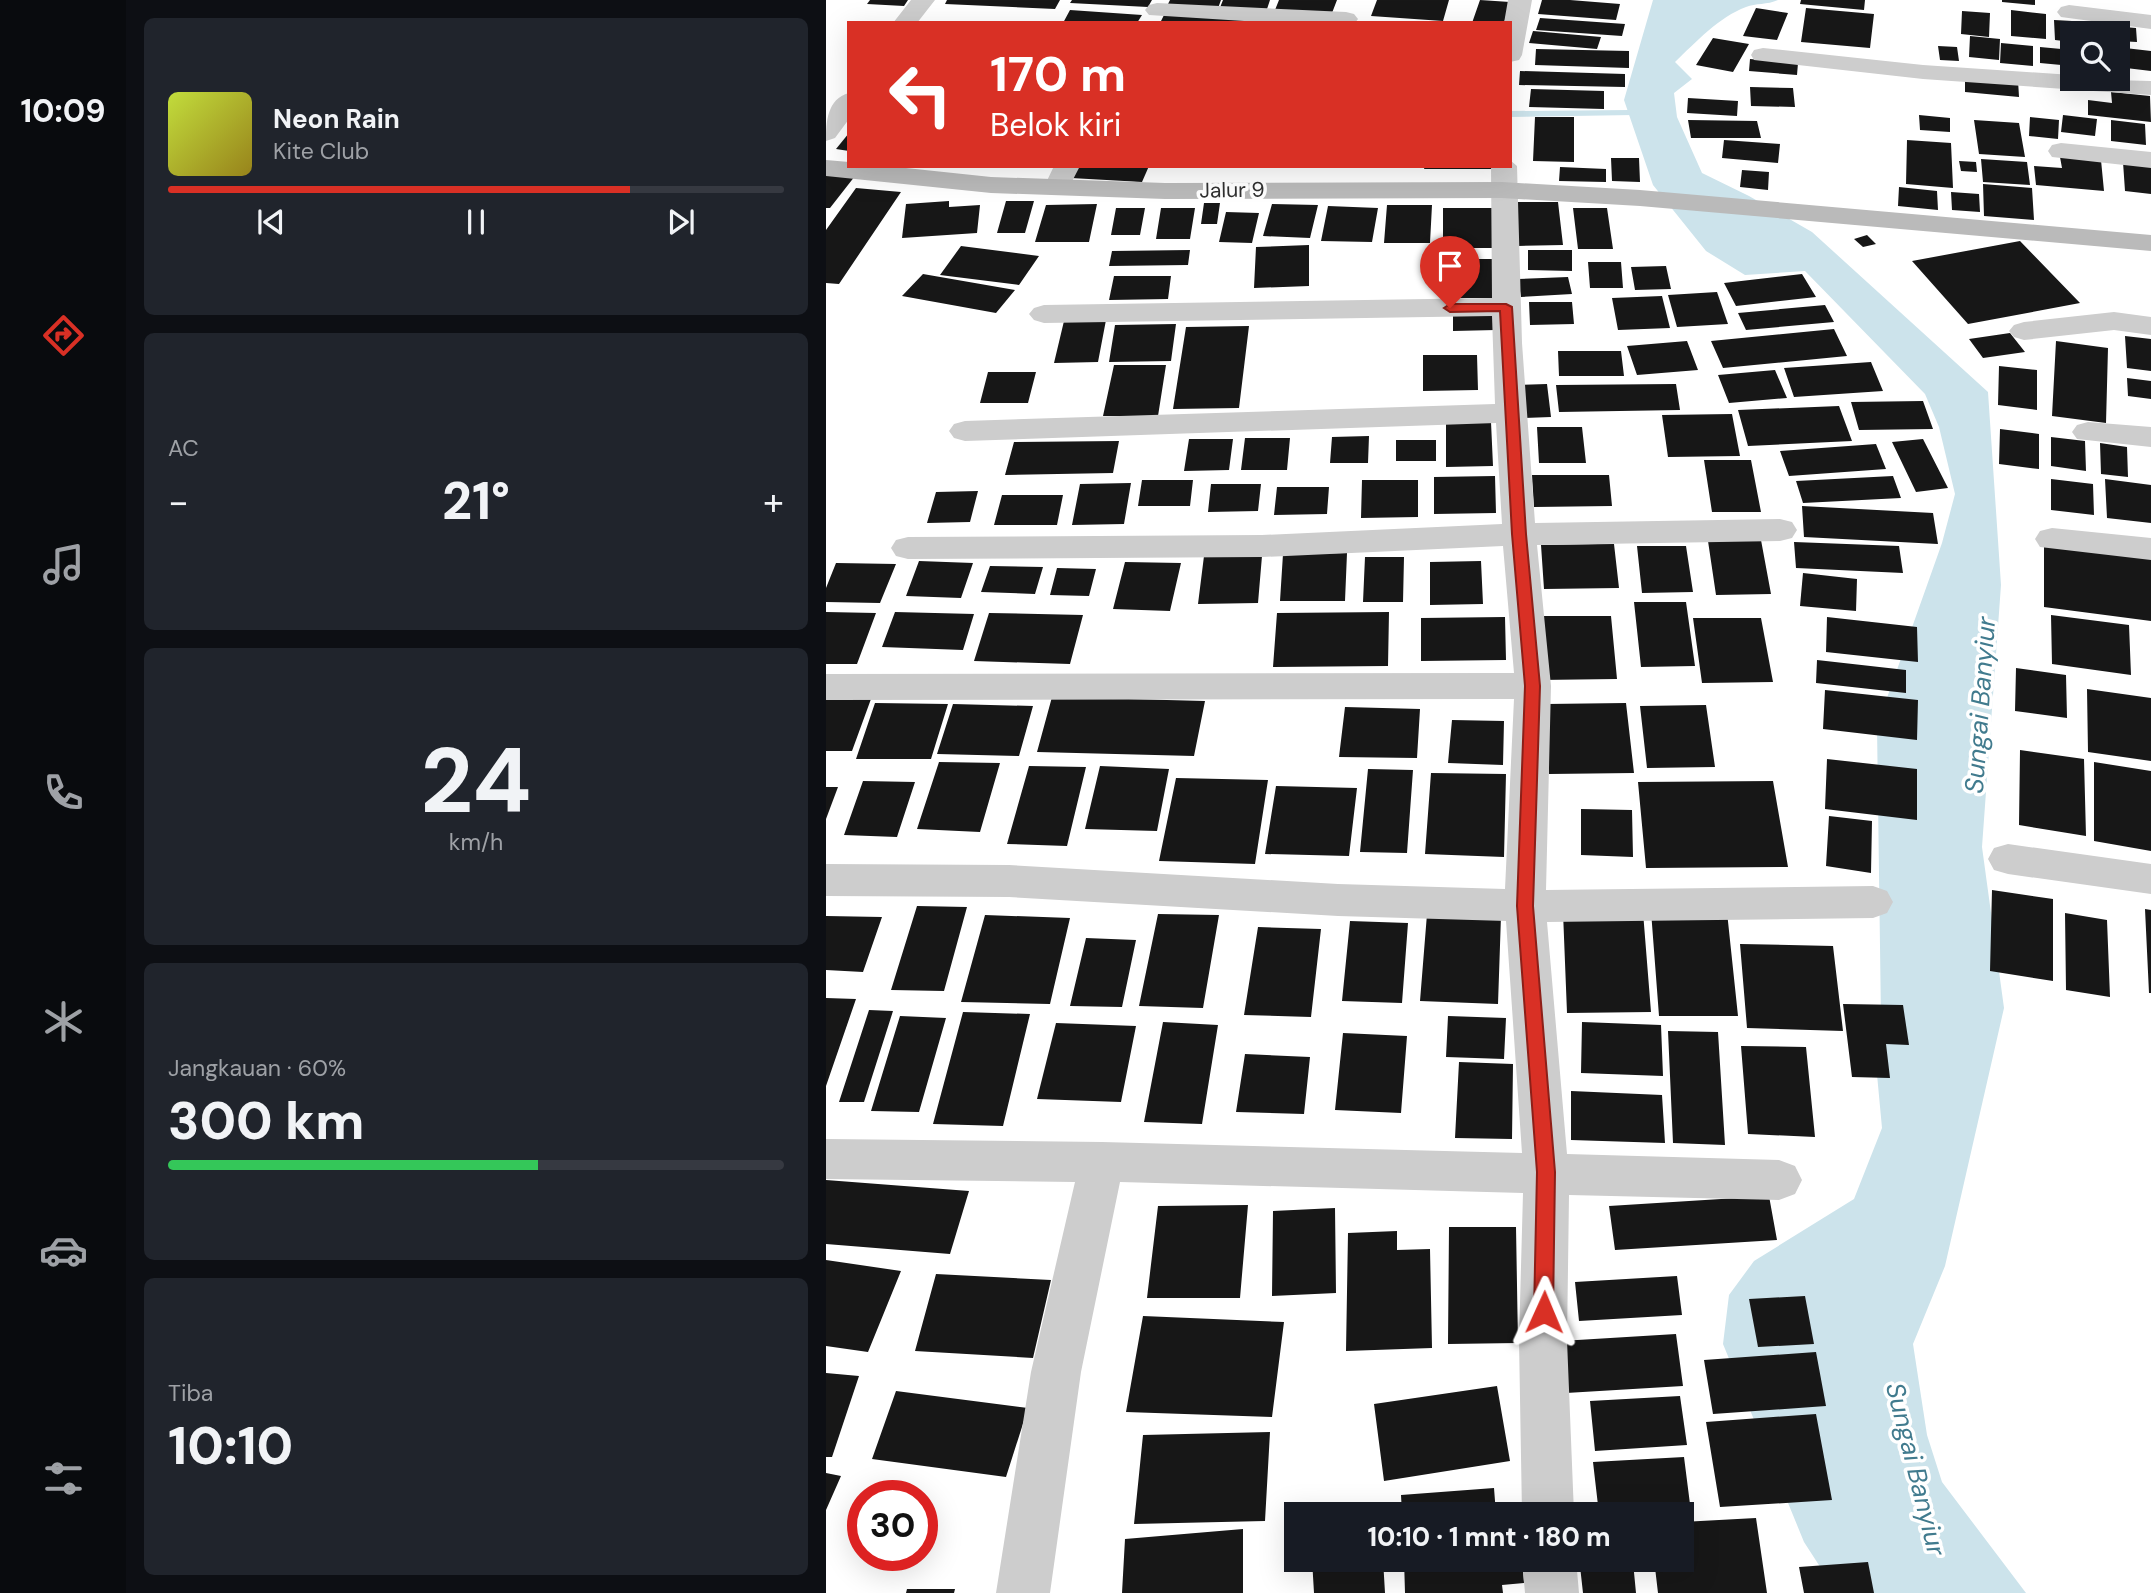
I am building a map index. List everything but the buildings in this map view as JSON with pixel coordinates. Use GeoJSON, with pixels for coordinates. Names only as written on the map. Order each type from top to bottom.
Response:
{"type":"FeatureCollection","features":[{"type":"Feature","properties":{"kind":"street"},"geometry":{"type":"LineString","coordinates":[[907,21],[923,0]]}},
{"type":"Feature","properties":{"kind":"street"},"geometry":{"type":"LineString","coordinates":[[1512,44],[1520,0]]}},
{"type":"Feature","properties":{"kind":"street"},"geometry":{"type":"LineString","coordinates":[[1156,11],[1348,14]]}},
{"type":"Feature","properties":{"kind":"street"},"geometry":{"type":"LineString","coordinates":[[2070,12],[2151,22]]}},
{"type":"Feature","properties":{"kind":"street"},"geometry":{"type":"LineString","coordinates":[[1763,55],[1923,72],[2151,88]]}},
{"type":"Feature","properties":{"kind":"street"},"geometry":{"type":"LineString","coordinates":[[826,133],[847,104]]}},
{"type":"Feature","properties":{"kind":"street"},"geometry":{"type":"LineString","coordinates":[[2061,151],[2151,160]]}},
{"type":"Feature","properties":{"kind":"street","name":"Jalur 9"},"geometry":{"type":"LineString","coordinates":[[826,168],[991,185],[1062,176],[1165,191],[1503,178],[1640,198],[1788,213],[1959,225],[2151,243]]}},
{"type":"Feature","properties":{"kind":"street"},"geometry":{"type":"LineString","coordinates":[[1503,178],[1506,307],[1519,534],[1533,686],[1525,906],[1546,1172],[1543,1340],[1548,1502]]}},
{"type":"Feature","properties":{"kind":"street"},"geometry":{"type":"LineString","coordinates":[[1044,314],[1506,307]]}},
{"type":"Feature","properties":{"kind":"street"},"geometry":{"type":"LineString","coordinates":[[2024,331],[2115,321],[2151,326]]}},
{"type":"Feature","properties":{"kind":"street"},"geometry":{"type":"LineString","coordinates":[[965,431],[1512,413]]}},
{"type":"Feature","properties":{"kind":"street"},"geometry":{"type":"LineString","coordinates":[[2088,432],[2151,437]]}},
{"type":"Feature","properties":{"kind":"street"},"geometry":{"type":"LineString","coordinates":[[908,548],[1262,546],[1519,534],[1780,530]]}},
{"type":"Feature","properties":{"kind":"street"},"geometry":{"type":"LineString","coordinates":[[2052,539],[2151,549]]}},
{"type":"Feature","properties":{"kind":"street"},"geometry":{"type":"LineString","coordinates":[[826,687],[1533,686]]}},
{"type":"Feature","properties":{"kind":"street"},"geometry":{"type":"LineString","coordinates":[[2008,859],[2151,879]]}},
{"type":"Feature","properties":{"kind":"street"},"geometry":{"type":"LineString","coordinates":[[826,880],[1009,881],[1338,900],[1525,906],[1873,902]]}},
{"type":"Feature","properties":{"kind":"street"},"geometry":{"type":"LineString","coordinates":[[826,1160],[1102,1162],[1779,1180]]}},
{"type":"Feature","properties":{"kind":"street"},"geometry":{"type":"LineString","coordinates":[[1023,1593],[1056,1372],[1102,1162]]}},
{"type":"Feature","properties":{"kind":"street"},"geometry":{"type":"LineString","coordinates":[[1550,1572],[1552,1593]]}},
{"type":"Feature","properties":{"kind":"water","name":"Sungai Banyiur"},"geometry":{"type":"Polygon","coordinates":[[[1653,0],[1778,0],[1746,7],[1726,17],[1675,62],[1692,79],[1674,93],[1677,117],[1702,173],[1812,232],[1988,392],[2001,585],[1982,847],[2004,1008],[1945,1266],[1913,1344],[1927,1435],[1942,1482],[2026,1593],[1837,1593],[1804,1542],[1723,1344],[1729,1295],[1754,1261],[1854,1199],[1882,1128],[1875,1053],[1881,1019],[1877,726],[1942,543],[1955,494],[1939,427],[1925,394],[1805,271],[1745,275],[1706,251],[1653,185],[1624,100],[1653,0]]]}},
{"type":"Feature","properties":{"kind":"waterway"},"geometry":{"type":"LineString","coordinates":[[1512,114],[1630,113]]}},
{"type":"Feature","properties":{"kind":"route"},"geometry":{"type":"LineString","coordinates":[[1450,308],[1506,307],[1519,534],[1533,686],[1525,906],[1546,1172],[1544,1312]]}}]}
